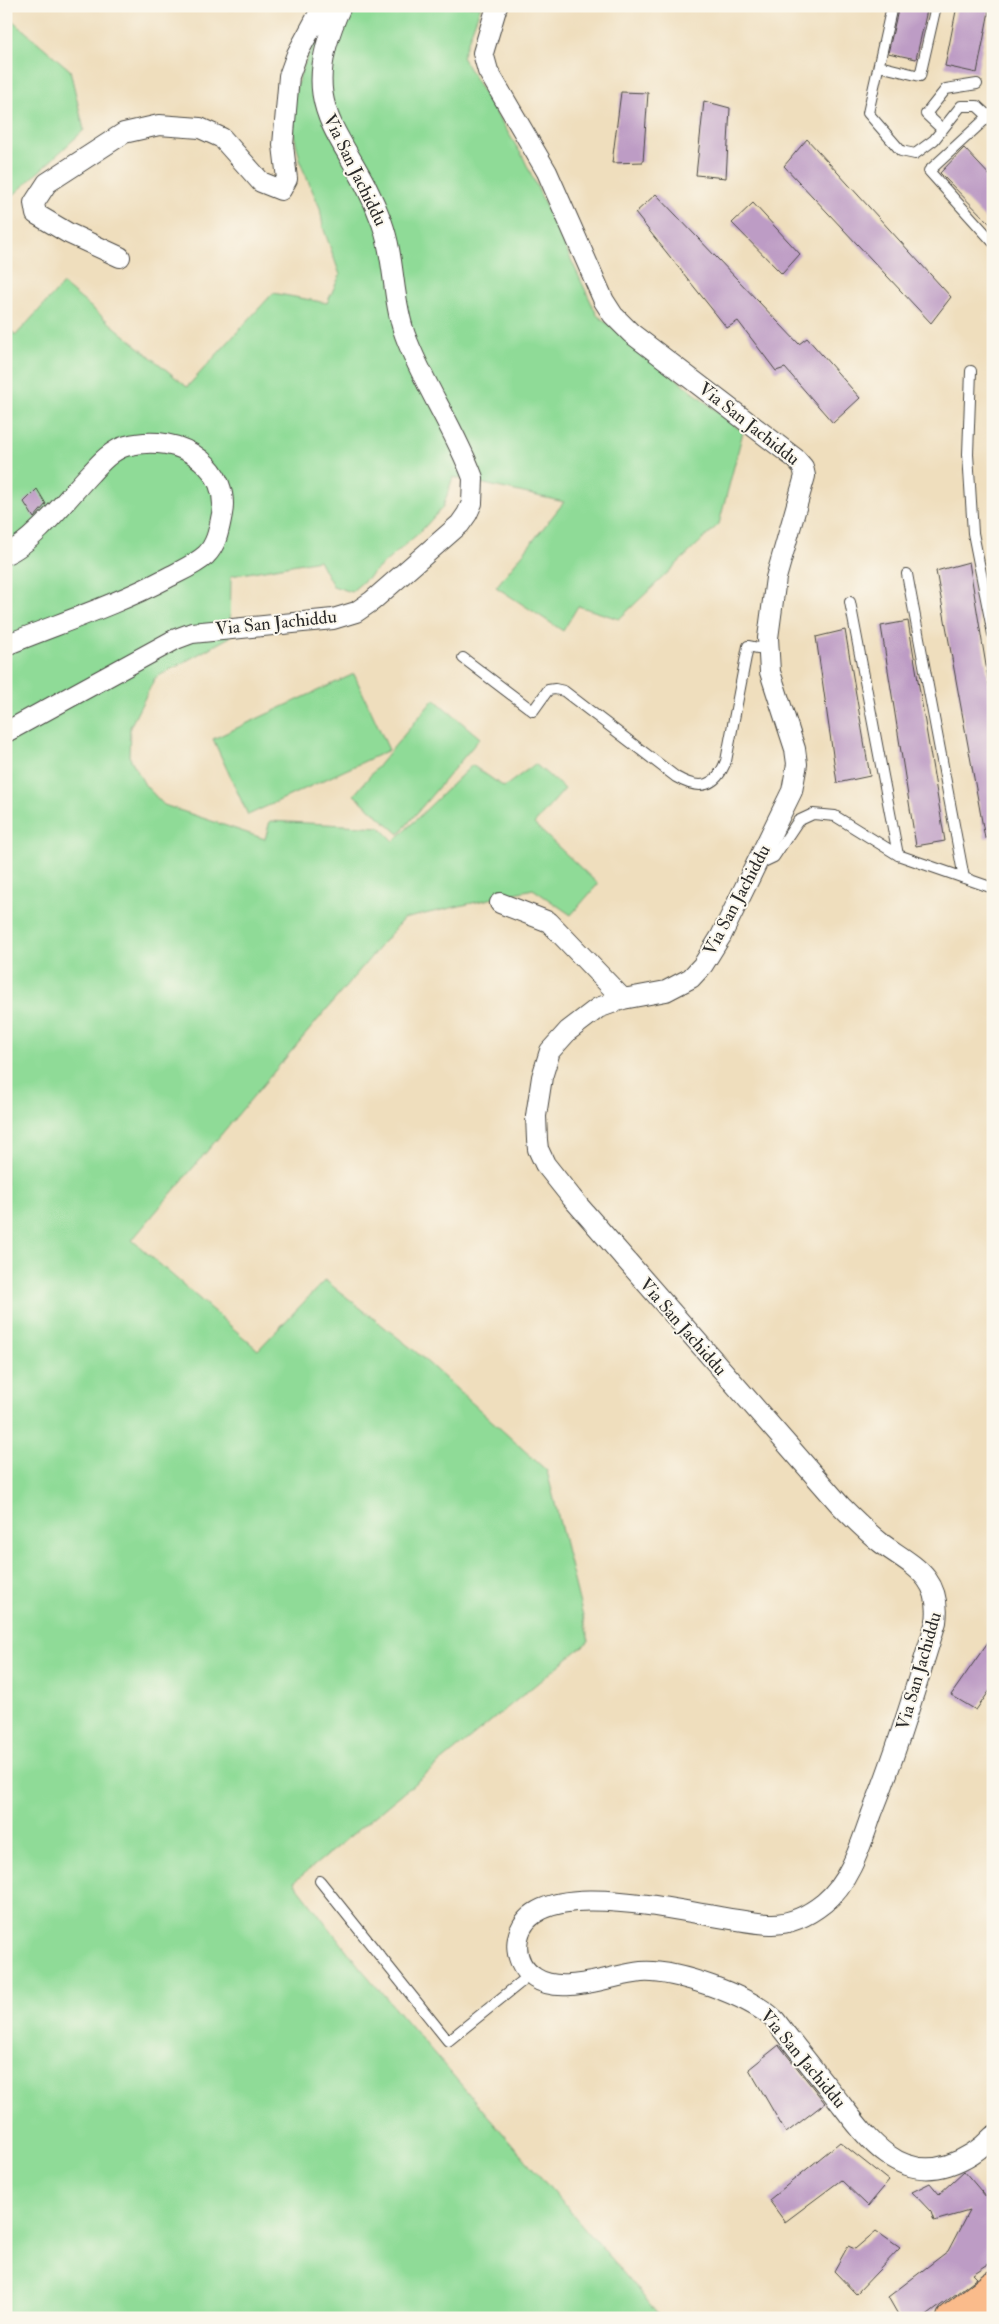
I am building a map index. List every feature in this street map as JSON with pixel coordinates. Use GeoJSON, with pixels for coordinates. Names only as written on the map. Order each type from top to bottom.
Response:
{"type":"FeatureCollection","features":[{"type":"Feature","properties":{"kind":"main road"},"geometry":{"type":"LineString","coordinates":[[951,2318],[993,2285]]}},
{"type":"Feature","properties":{"kind":"main road"},"geometry":{"type":"LineString","coordinates":[[984,2318],[993,2311]]}},
{"type":"Feature","properties":{"kind":"street"},"geometry":{"type":"LineString","coordinates":[[120,257],[68,233],[36,214],[34,203],[46,183],[124,133],[159,125],[200,128],[222,138],[261,182],[281,190],[287,179],[283,145],[289,76],[297,54],[323,6]]}},
{"type":"Feature","properties":{"kind":"street","name":"Via San Jachiddu"},"geometry":{"type":"LineString","coordinates":[[6,732],[176,639],[192,633],[204,630],[333,619],[356,612],[372,601],[452,532],[467,514],[474,492],[473,478],[404,332],[392,259],[377,209],[335,134],[324,104],[321,71],[323,55],[341,6]]}},
{"type":"Feature","properties":{"kind":"street","name":"Via San Jachiddu"},"geometry":{"type":"LineString","coordinates":[[496,6],[484,53],[488,71],[547,172],[596,287],[613,315],[631,333],[774,441],[804,467],[803,487],[786,538],[769,618],[768,650],[770,672],[796,749],[797,764],[792,791],[721,936],[691,978],[666,991],[609,1003],[586,1016],[558,1041],[550,1052],[542,1077],[536,1116],[537,1140],[541,1156],[572,1198],[841,1506],[880,1541],[922,1572],[933,1588],[938,1610],[898,1746],[857,1854],[841,1883],[824,1903],[799,1918],[773,1924],[612,1901],[590,1900],[550,1906],[526,1919],[519,1932],[517,1943],[520,1961],[530,1975],[539,1981],[566,1985],[640,1972],[662,1972],[722,1991],[757,2005],[775,2020],[877,2147],[896,2161],[907,2166],[931,2168],[954,2163],[979,2149],[993,2136]]}},
{"type":"Feature","properties":{"kind":"street"},"geometry":{"type":"LineString","coordinates":[[6,554],[29,538],[107,456],[124,446],[147,441],[164,443],[196,455],[209,467],[218,481],[223,496],[219,532],[211,549],[196,563],[126,598],[6,645]]}},
{"type":"Feature","properties":{"kind":"street"},"geometry":{"type":"LineString","coordinates":[[500,903],[549,922],[623,999]]}},
{"type":"Feature","properties":{"kind":"lane"},"geometry":{"type":"LineString","coordinates":[[892,6],[868,113],[901,151],[915,154],[934,140],[961,106],[977,106],[991,115],[929,171],[993,242]]}},
{"type":"Feature","properties":{"kind":"lane"},"geometry":{"type":"LineString","coordinates":[[879,66],[920,76],[936,6]]}},
{"type":"Feature","properties":{"kind":"lane"},"geometry":{"type":"LineString","coordinates":[[942,129],[926,114],[946,89],[977,84]]}},
{"type":"Feature","properties":{"kind":"lane"},"geometry":{"type":"LineString","coordinates":[[971,371],[968,454],[974,533],[993,634]]}},
{"type":"Feature","properties":{"kind":"lane"},"geometry":{"type":"LineString","coordinates":[[907,574],[964,878]]}},
{"type":"Feature","properties":{"kind":"lane"},"geometry":{"type":"LineString","coordinates":[[850,602],[898,855]]}},
{"type":"Feature","properties":{"kind":"lane"},"geometry":{"type":"LineString","coordinates":[[463,658],[533,711],[548,690],[564,691],[676,777],[687,783],[699,786],[712,782],[721,774],[726,761],[748,646],[768,650]]}},
{"type":"Feature","properties":{"kind":"lane"},"geometry":{"type":"LineString","coordinates":[[756,865],[774,856],[798,821],[812,814],[835,816],[898,855],[993,888]]}},
{"type":"Feature","properties":{"kind":"lane"},"geometry":{"type":"LineString","coordinates":[[320,1881],[448,2041],[530,1975]]}},
{"type":"Feature","properties":{"kind":"green space"},"geometry":{"type":"Polygon","coordinates":[[[481,6],[462,57],[523,157],[597,315],[743,432],[719,524],[619,619],[578,606],[563,631],[496,587],[564,502],[453,477],[443,507],[420,532],[351,592],[333,586],[319,560],[231,576],[230,637],[155,678],[130,727],[129,756],[145,785],[164,805],[265,839],[270,821],[380,827],[394,841],[472,765],[504,787],[535,764],[565,789],[534,824],[598,884],[571,915],[533,889],[403,919],[132,1240],[258,1350],[325,1280],[416,1352],[547,1471],[589,1641],[294,1882],[358,1965],[662,2318],[6,2318],[6,327],[16,335],[63,284],[187,387],[273,293],[327,303],[340,275],[323,227],[320,208],[302,167],[293,131],[291,106],[302,69],[330,7],[481,6]]]}},
{"type":"Feature","properties":{"kind":"green space"},"geometry":{"type":"Polygon","coordinates":[[[6,15],[70,70],[84,130],[6,202],[6,15]]]}},
{"type":"Feature","properties":{"kind":"green space"},"geometry":{"type":"Polygon","coordinates":[[[354,674],[389,750],[248,815],[213,739],[354,674]]]}},
{"type":"Feature","properties":{"kind":"green space"},"geometry":{"type":"Polygon","coordinates":[[[434,699],[480,738],[399,834],[354,795],[434,699]]]}},
{"type":"Feature","properties":{"kind":"building"},"geometry":{"type":"Polygon","coordinates":[[[899,6],[928,6],[916,59],[888,53],[899,6]]]}},
{"type":"Feature","properties":{"kind":"building"},"geometry":{"type":"Polygon","coordinates":[[[957,6],[990,6],[977,73],[945,66],[957,6]]]}},
{"type":"Feature","properties":{"kind":"building"},"geometry":{"type":"Polygon","coordinates":[[[621,92],[648,93],[643,162],[612,163],[621,92]]]}},
{"type":"Feature","properties":{"kind":"building"},"geometry":{"type":"Polygon","coordinates":[[[704,101],[730,108],[726,178],[696,175],[704,101]]]}},
{"type":"Feature","properties":{"kind":"building"},"geometry":{"type":"Polygon","coordinates":[[[807,139],[951,297],[931,323],[784,166],[807,139]]]}},
{"type":"Feature","properties":{"kind":"building"},"geometry":{"type":"Polygon","coordinates":[[[964,148],[993,179],[993,227],[940,173],[964,148]]]}},
{"type":"Feature","properties":{"kind":"building"},"geometry":{"type":"Polygon","coordinates":[[[656,194],[799,344],[807,338],[860,398],[833,423],[785,368],[776,371],[738,321],[727,328],[635,213],[656,194]]]}},
{"type":"Feature","properties":{"kind":"building"},"geometry":{"type":"Polygon","coordinates":[[[753,203],[800,254],[782,274],[732,223],[753,203]]]}},
{"type":"Feature","properties":{"kind":"building"},"geometry":{"type":"Polygon","coordinates":[[[37,489],[46,504],[34,518],[24,502],[37,489]]]}},
{"type":"Feature","properties":{"kind":"building"},"geometry":{"type":"Polygon","coordinates":[[[969,562],[993,708],[993,837],[985,838],[936,571],[969,562]]]}},
{"type":"Feature","properties":{"kind":"building"},"geometry":{"type":"Polygon","coordinates":[[[908,621],[945,841],[916,846],[881,626],[908,621]]]}},
{"type":"Feature","properties":{"kind":"building"},"geometry":{"type":"Polygon","coordinates":[[[845,630],[870,776],[837,783],[816,637],[845,630]]]}},
{"type":"Feature","properties":{"kind":"building"},"geometry":{"type":"Polygon","coordinates":[[[993,1635],[993,1686],[976,1710],[951,1695],[993,1635]]]}},
{"type":"Feature","properties":{"kind":"building"},"geometry":{"type":"Polygon","coordinates":[[[779,2045],[825,2103],[786,2133],[749,2069],[779,2045]]]}},
{"type":"Feature","properties":{"kind":"building"},"geometry":{"type":"Polygon","coordinates":[[[840,2142],[889,2181],[868,2206],[841,2180],[785,2222],[769,2200],[840,2142]]]}},
{"type":"Feature","properties":{"kind":"building"},"geometry":{"type":"Polygon","coordinates":[[[964,2171],[993,2205],[993,2261],[973,2274],[977,2278],[924,2318],[900,2318],[888,2297],[948,2251],[969,2211],[934,2221],[931,2212],[912,2192],[930,2183],[939,2194],[964,2171]]]}},
{"type":"Feature","properties":{"kind":"building"},"geometry":{"type":"Polygon","coordinates":[[[876,2231],[900,2248],[856,2294],[834,2271],[848,2246],[855,2249],[876,2231]]]}}]}
